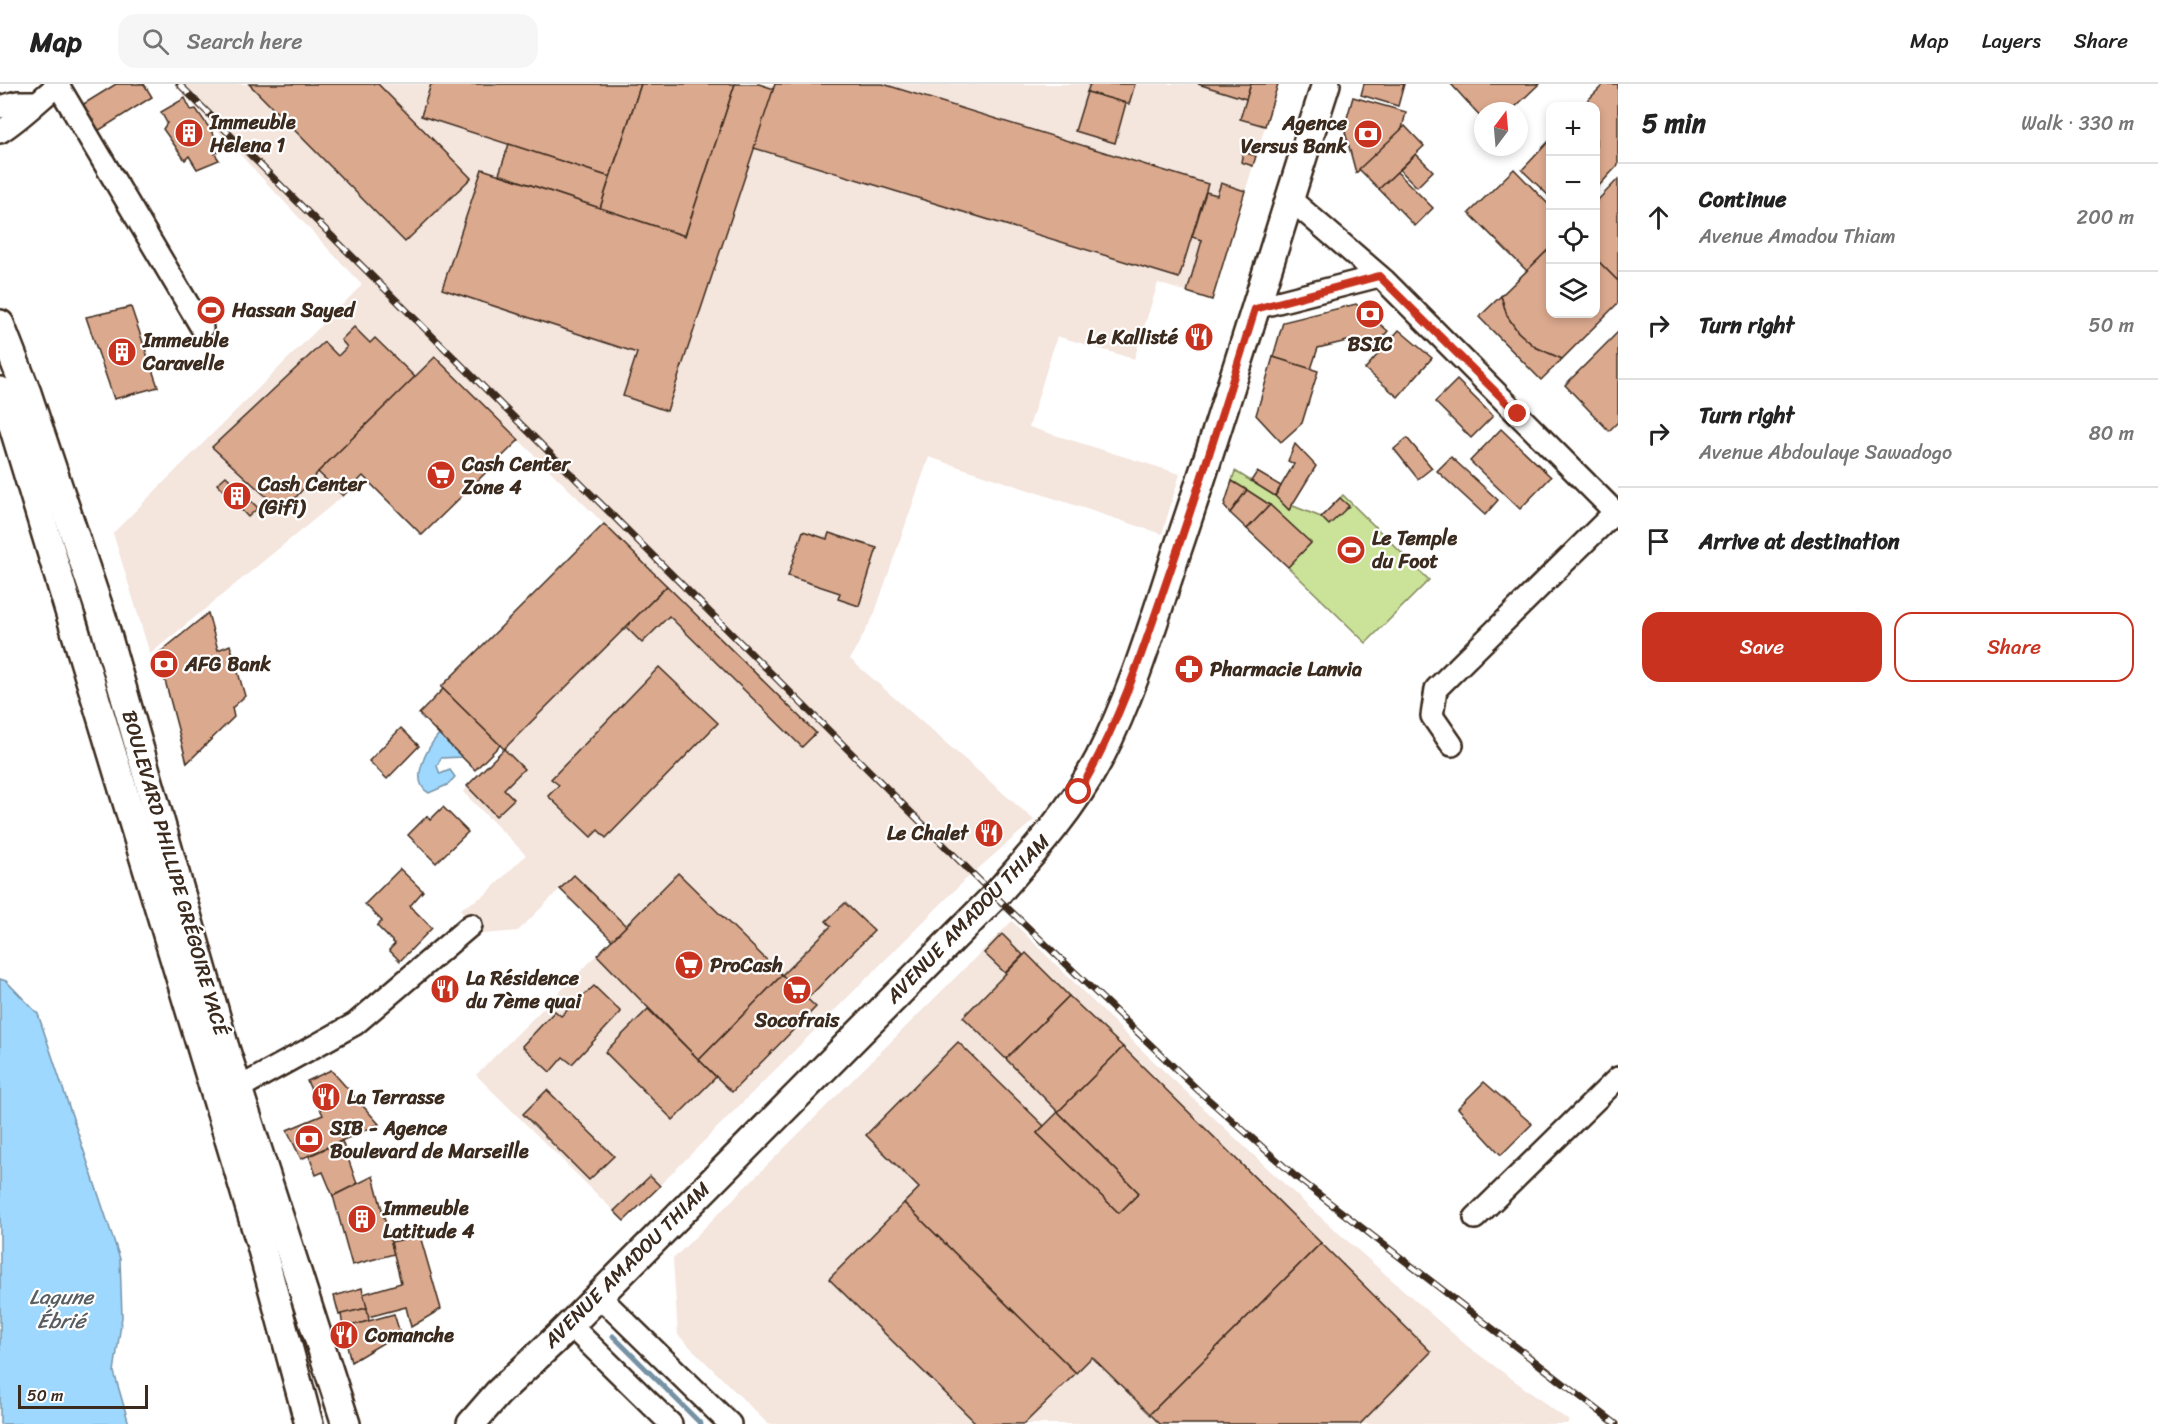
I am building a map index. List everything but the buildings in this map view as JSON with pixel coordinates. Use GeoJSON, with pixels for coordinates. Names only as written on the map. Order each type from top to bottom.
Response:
{"type":"FeatureCollection","features":[{"type":"Feature","properties":{"kind":"main road","name":"AVENUE AMADOU THIAM"},"geometry":{"type":"LineString","coordinates":[[471,1424],[498,1393],[570,1325],[597,1294],[995,896],[1050,835],[1079,792],[1099,759],[1141,657],[1199,489],[1326,84]]}},
{"type":"Feature","properties":{"kind":"main road","name":"BOULEVARD PHILLIPE GRÉGOIRE YACÉ"},"geometry":{"type":"LineString","coordinates":[[0,324],[31,404],[108,636],[221,1037],[346,1424]]}},
{"type":"Feature","properties":{"kind":"main road","name":"BOULEVARD PHILLIPE GRÉGOIRE YACÉ"},"geometry":{"type":"LineString","coordinates":[[0,391],[11,419],[260,1242],[309,1424]]}},
{"type":"Feature","properties":{"kind":"main road","name":"AVENUE AMADOU THIAM"},"geometry":{"type":"LineString","coordinates":[[453,1424],[498,1393]]}},
{"type":"Feature","properties":{"kind":"street"},"geometry":{"type":"LineString","coordinates":[[0,132],[23,117],[35,102],[59,85],[202,328]]}},
{"type":"Feature","properties":{"kind":"street"},"geometry":{"type":"LineString","coordinates":[[0,107],[17,102],[35,102]]}},
{"type":"Feature","properties":{"kind":"street"},"geometry":{"type":"LineString","coordinates":[[1289,198],[1379,276],[1616,513],[1436,689],[1432,716],[1452,745]]}},
{"type":"Feature","properties":{"kind":"street"},"geometry":{"type":"LineString","coordinates":[[1255,309],[1379,276]]}},
{"type":"Feature","properties":{"kind":"street"},"geometry":{"type":"LineString","coordinates":[[239,1088],[355,1024],[471,925]]}},
{"type":"Feature","properties":{"kind":"street"},"geometry":{"type":"LineString","coordinates":[[1475,1218],[1618,1078]]}},
{"type":"Feature","properties":{"kind":"street"},"geometry":{"type":"LineString","coordinates":[[597,1294],[730,1424]]}},
{"type":"Feature","properties":{"kind":"street"},"geometry":{"type":"LineString","coordinates":[[570,1325],[671,1424]]}},
{"type":"Feature","properties":{"kind":"shaded area"},"geometry":{"type":"Polygon","coordinates":[[[174,84],[1278,84],[1212,300],[1158,283],[1134,359],[1057,336],[1029,427],[1180,474],[1162,534],[929,457],[874,615],[850,659],[1034,820],[965,880],[624,1221],[476,1075],[612,940],[560,889],[518,931],[484,934],[471,925],[460,909],[485,895],[526,855],[463,792],[504,749],[441,687],[604,524],[519,440],[422,535],[363,476],[343,496],[150,654],[113,533],[362,285],[174,84]]]}},
{"type":"Feature","properties":{"kind":"shaded area"},"geometry":{"type":"Polygon","coordinates":[[[1012,921],[1146,1054],[1310,1208],[1466,1345],[1569,1421],[1567,1424],[768,1424],[678,1335],[673,1259],[1012,921]]]}},
{"type":"Feature","properties":{"kind":"green space","name":"Le Temple du Foot"},"geometry":{"type":"Polygon","coordinates":[[[1235,471],[1275,496],[1289,510],[1293,506],[1321,517],[1343,495],[1429,580],[1366,643],[1288,567],[1311,543],[1270,505],[1232,481],[1235,471]]]}},
{"type":"Feature","properties":{"kind":"water"},"geometry":{"type":"Polygon","coordinates":[[[439,734],[462,757],[441,758],[437,766],[440,774],[450,770],[455,777],[447,785],[429,793],[420,781],[420,772],[425,755],[439,734]]]}},
{"type":"Feature","properties":{"kind":"water","name":"Lagune Ébrié"},"geometry":{"type":"Polygon","coordinates":[[[0,979],[6,981],[38,1014],[120,1259],[122,1317],[114,1372],[129,1424],[0,1424],[0,979]]]}},
{"type":"Feature","properties":{"kind":"waterway"},"geometry":{"type":"LineString","coordinates":[[613,1336],[701,1424]]}},
{"type":"Feature","properties":{"kind":"railway"},"geometry":{"type":"LineString","coordinates":[[179,84],[995,896],[1199,1091],[1295,1176],[1616,1424]]}},
{"type":"Feature","properties":{"kind":"place","name":"Immeuble Helena 1"},"geometry":{"type":"Point","coordinates":[189,133]}},
{"type":"Feature","properties":{"kind":"place","name":"Agence Versus Bank"},"geometry":{"type":"Point","coordinates":[1368,134]}},
{"type":"Feature","properties":{"kind":"place","name":"Hassan Sayed"},"geometry":{"type":"Point","coordinates":[211,310]}},
{"type":"Feature","properties":{"kind":"place","name":"BSIC"},"geometry":{"type":"Point","coordinates":[1370,314]}},
{"type":"Feature","properties":{"kind":"place","name":"Le Kallisté"},"geometry":{"type":"Point","coordinates":[1199,337]}},
{"type":"Feature","properties":{"kind":"place","name":"Immeuble Caravelle"},"geometry":{"type":"Point","coordinates":[122,352]}},
{"type":"Feature","properties":{"kind":"place","name":"Cash Center Zone 4"},"geometry":{"type":"Point","coordinates":[441,475]}},
{"type":"Feature","properties":{"kind":"place","name":"Cash Center (Gifi)"},"geometry":{"type":"Point","coordinates":[237,496]}},
{"type":"Feature","properties":{"kind":"place","name":"Le Temple du Foot"},"geometry":{"type":"Point","coordinates":[1351,550]}},
{"type":"Feature","properties":{"kind":"place","name":"AFG Bank"},"geometry":{"type":"Point","coordinates":[164,664]}},
{"type":"Feature","properties":{"kind":"place","name":"Pharmacie Lanvia"},"geometry":{"type":"Point","coordinates":[1189,669]}},
{"type":"Feature","properties":{"kind":"place","name":"Le Chalet"},"geometry":{"type":"Point","coordinates":[989,833]}},
{"type":"Feature","properties":{"kind":"place","name":"ProCash"},"geometry":{"type":"Point","coordinates":[689,965]}},
{"type":"Feature","properties":{"kind":"place","name":"La Résidence du 7ème quai"},"geometry":{"type":"Point","coordinates":[445,989]}},
{"type":"Feature","properties":{"kind":"place","name":"Socofrais"},"geometry":{"type":"Point","coordinates":[797,990]}},
{"type":"Feature","properties":{"kind":"place","name":"La Terrasse"},"geometry":{"type":"Point","coordinates":[326,1097]}},
{"type":"Feature","properties":{"kind":"place","name":"SIB - Agence Boulevard de Marseille"},"geometry":{"type":"Point","coordinates":[309,1139]}},
{"type":"Feature","properties":{"kind":"place","name":"Immeuble Latitude 4"},"geometry":{"type":"Point","coordinates":[362,1219]}},
{"type":"Feature","properties":{"kind":"place","name":"Comanche"},"geometry":{"type":"Point","coordinates":[344,1335]}},
{"type":"Feature","properties":{"kind":"route"},"geometry":{"type":"LineString","coordinates":[[1079,792],[1099,759],[1134,678],[1199,489],[1255,309],[1379,276],[1518,414]]}}]}
